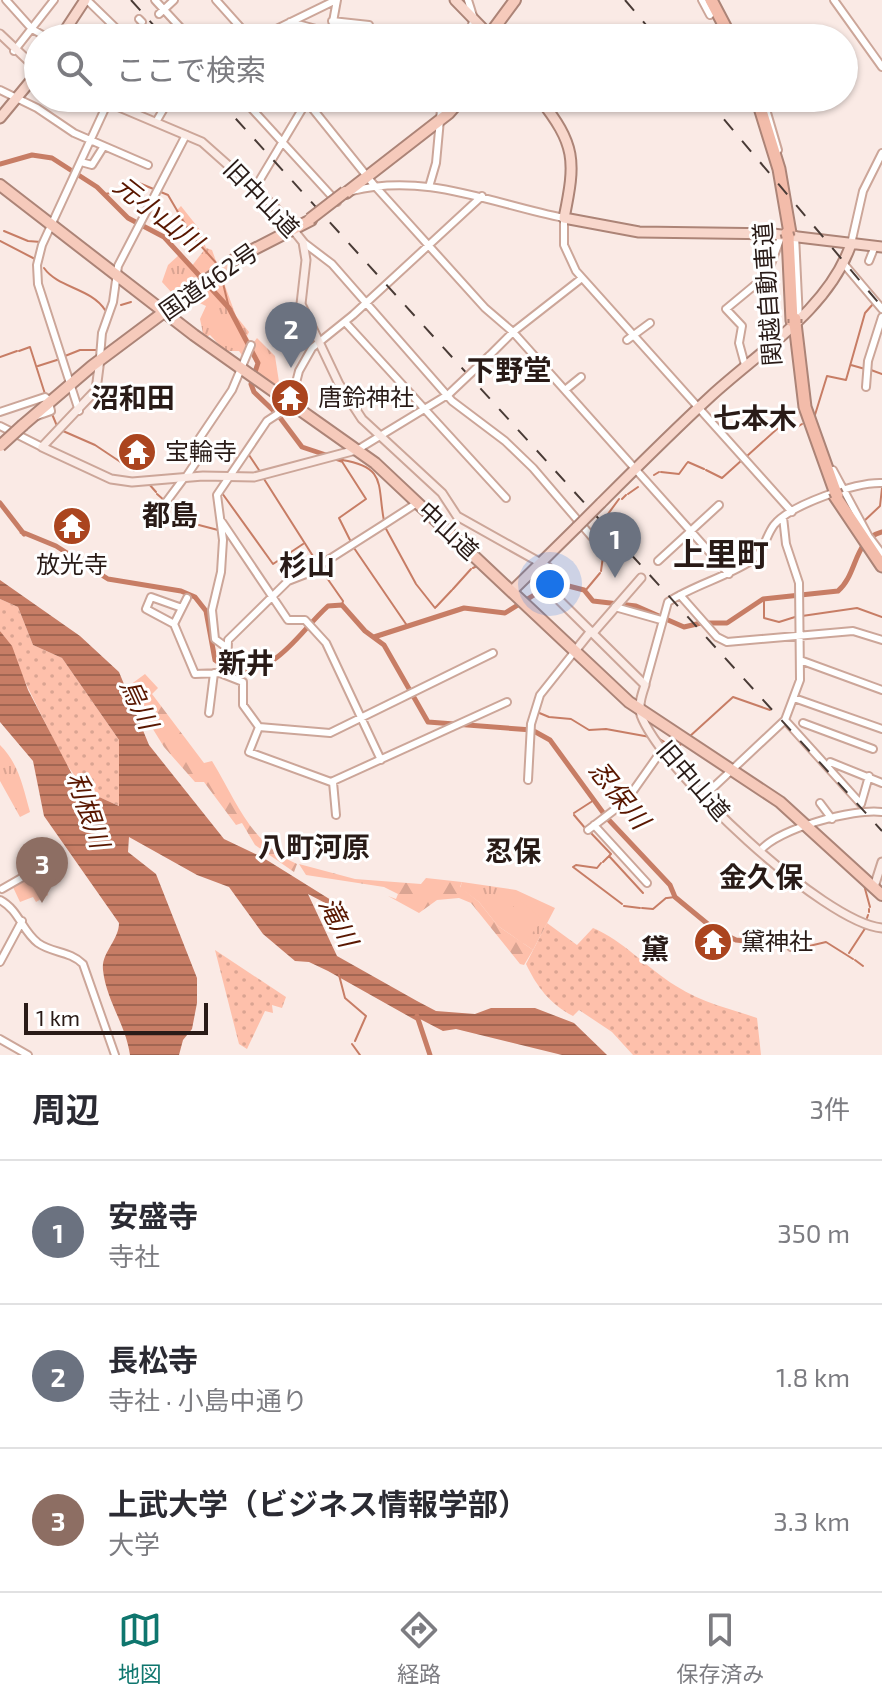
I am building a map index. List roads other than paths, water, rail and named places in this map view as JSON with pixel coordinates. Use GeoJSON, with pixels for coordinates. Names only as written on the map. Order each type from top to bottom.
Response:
{"type":"FeatureCollection","features":[{"type":"Feature","properties":{"kind":"highway"},"geometry":{"type":"LineString","coordinates":[[498,24],[516,0]]}},
{"type":"Feature","properties":{"kind":"highway"},"geometry":{"type":"LineString","coordinates":[[712,0],[724,24]]}},
{"type":"Feature","properties":{"kind":"highway","name":"国道462号"},"geometry":{"type":"LineString","coordinates":[[0,445],[100,358],[247,252],[305,224],[345,192],[369,179],[447,112]]}},
{"type":"Feature","properties":{"kind":"highway","name":"関越自動車道"},"geometry":{"type":"LineString","coordinates":[[762,112],[779,169],[789,235],[805,407],[836,493],[882,564]]}},
{"type":"Feature","properties":{"kind":"highway","name":"中山道"},"geometry":{"type":"LineString","coordinates":[[0,185],[163,312],[357,450],[417,503],[508,595],[524,602],[640,710],[732,770],[809,826],[878,891]]}},
{"type":"Feature","properties":{"kind":"main road"},"geometry":{"type":"LineString","coordinates":[[70,24],[86,0]]}},
{"type":"Feature","properties":{"kind":"main road"},"geometry":{"type":"LineString","coordinates":[[455,0],[478,24]]}},
{"type":"Feature","properties":{"kind":"main road"},"geometry":{"type":"LineString","coordinates":[[0,34],[24,59]]}},
{"type":"Feature","properties":{"kind":"main road"},"geometry":{"type":"LineString","coordinates":[[0,118],[24,89]]}},
{"type":"Feature","properties":{"kind":"main road","name":"旧中山道"},"geometry":{"type":"LineString","coordinates":[[135,112],[205,143],[255,188],[305,224],[303,242],[306,260],[301,302],[344,392],[380,438],[434,485],[457,516],[550,570],[556,597],[645,685]]}},
{"type":"Feature","properties":{"kind":"main road"},"geometry":{"type":"LineString","coordinates":[[550,112],[564,131],[572,153],[573,172],[564,218],[638,232],[789,235],[878,247]]}},
{"type":"Feature","properties":{"kind":"main road"},"geometry":{"type":"LineString","coordinates":[[508,595],[698,407],[823,293],[843,263],[851,244]]}},
{"type":"Feature","properties":{"kind":"main road"},"geometry":{"type":"LineString","coordinates":[[100,358],[98,386],[79,411],[42,447],[119,481],[260,476],[357,450]]}},
{"type":"Feature","properties":{"kind":"main road"},"geometry":{"type":"LineString","coordinates":[[575,651],[641,578]]}},
{"type":"Feature","properties":{"kind":"main road"},"geometry":{"type":"LineString","coordinates":[[640,710],[645,685]]}},
{"type":"Feature","properties":{"kind":"main road","name":"旧中山道"},"geometry":{"type":"LineString","coordinates":[[640,710],[662,750],[703,797],[793,881],[866,926],[882,928]]}},
{"type":"Feature","properties":{"kind":"main road"},"geometry":{"type":"LineString","coordinates":[[878,891],[882,862]]}},
{"type":"Feature","properties":{"kind":"street"},"geometry":{"type":"LineString","coordinates":[[6,0],[28,24]]}},
{"type":"Feature","properties":{"kind":"street"},"geometry":{"type":"LineString","coordinates":[[36,24],[54,0]]}},
{"type":"Feature","properties":{"kind":"street"},"geometry":{"type":"LineString","coordinates":[[86,0],[111,24]]}},
{"type":"Feature","properties":{"kind":"street"},"geometry":{"type":"LineString","coordinates":[[155,0],[160,14],[172,24]]}},
{"type":"Feature","properties":{"kind":"street"},"geometry":{"type":"LineString","coordinates":[[160,14],[174,0]]}},
{"type":"Feature","properties":{"kind":"street"},"geometry":{"type":"LineString","coordinates":[[216,0],[237,24]]}},
{"type":"Feature","properties":{"kind":"street"},"geometry":{"type":"LineString","coordinates":[[332,24],[336,0]]}},
{"type":"Feature","properties":{"kind":"street"},"geometry":{"type":"LineString","coordinates":[[286,24],[336,0]]}},
{"type":"Feature","properties":{"kind":"street"},"geometry":{"type":"LineString","coordinates":[[468,0],[474,19],[472,24]]}},
{"type":"Feature","properties":{"kind":"street"},"geometry":{"type":"LineString","coordinates":[[702,0],[710,15]]}},
{"type":"Feature","properties":{"kind":"street"},"geometry":{"type":"LineString","coordinates":[[834,0],[851,24]]}},
{"type":"Feature","properties":{"kind":"street"},"geometry":{"type":"LineString","coordinates":[[332,21],[360,24]]}},
{"type":"Feature","properties":{"kind":"street"},"geometry":{"type":"LineString","coordinates":[[290,22],[296,24]]}},
{"type":"Feature","properties":{"kind":"street"},"geometry":{"type":"LineString","coordinates":[[858,34],[882,67]]}},
{"type":"Feature","properties":{"kind":"street"},"geometry":{"type":"LineString","coordinates":[[14,51],[24,39]]}},
{"type":"Feature","properties":{"kind":"street"},"geometry":{"type":"LineString","coordinates":[[0,90],[24,105]]}},
{"type":"Feature","properties":{"kind":"street"},"geometry":{"type":"LineString","coordinates":[[39,112],[148,165]]}},
{"type":"Feature","properties":{"kind":"street"},"geometry":{"type":"LineString","coordinates":[[79,411],[37,274],[40,252],[104,112]]}},
{"type":"Feature","properties":{"kind":"street"},"geometry":{"type":"LineString","coordinates":[[156,122],[162,112]]}},
{"type":"Feature","properties":{"kind":"street"},"geometry":{"type":"LineString","coordinates":[[255,112],[337,202]]}},
{"type":"Feature","properties":{"kind":"street"},"geometry":{"type":"LineString","coordinates":[[255,188],[300,112]]}},
{"type":"Feature","properties":{"kind":"street"},"geometry":{"type":"LineString","coordinates":[[317,112],[369,179],[485,308],[513,332],[729,574]]}},
{"type":"Feature","properties":{"kind":"street"},"geometry":{"type":"LineString","coordinates":[[429,187],[436,163],[440,112]]}},
{"type":"Feature","properties":{"kind":"street"},"geometry":{"type":"LineString","coordinates":[[100,358],[101,336],[126,248],[141,226],[186,135]]}},
{"type":"Feature","properties":{"kind":"street"},"geometry":{"type":"LineString","coordinates":[[81,162],[92,165],[104,146]]}},
{"type":"Feature","properties":{"kind":"street"},"geometry":{"type":"LineString","coordinates":[[851,244],[865,187],[882,153]]}},
{"type":"Feature","properties":{"kind":"street"},"geometry":{"type":"LineString","coordinates":[[330,207],[369,179],[482,196],[564,218],[566,252],[582,278],[792,512]]}},
{"type":"Feature","properties":{"kind":"street"},"geometry":{"type":"LineString","coordinates":[[226,647],[217,642],[212,630],[221,572],[220,519],[216,501],[226,477],[276,413],[291,403],[304,359],[319,340],[345,322],[482,196]]}},
{"type":"Feature","properties":{"kind":"street"},"geometry":{"type":"LineString","coordinates":[[745,365],[739,343],[742,326],[726,309],[767,275],[789,235]]}},
{"type":"Feature","properties":{"kind":"street"},"geometry":{"type":"LineString","coordinates":[[303,242],[332,264],[449,394],[533,468],[592,537]]}},
{"type":"Feature","properties":{"kind":"street"},"geometry":{"type":"LineString","coordinates":[[869,261],[878,247]]}},
{"type":"Feature","properties":{"kind":"street"},"geometry":{"type":"LineString","coordinates":[[843,263],[882,309]]}},
{"type":"Feature","properties":{"kind":"street"},"geometry":{"type":"LineString","coordinates":[[357,450],[449,394],[513,332],[582,278]]}},
{"type":"Feature","properties":{"kind":"street"},"geometry":{"type":"LineString","coordinates":[[866,387],[868,361],[882,317]]}},
{"type":"Feature","properties":{"kind":"street"},"geometry":{"type":"LineString","coordinates":[[345,322],[506,498]]}},
{"type":"Feature","properties":{"kind":"street"},"geometry":{"type":"LineString","coordinates":[[627,340],[650,323]]}},
{"type":"Feature","properties":{"kind":"street"},"geometry":{"type":"LineString","coordinates":[[149,525],[206,447],[199,439],[232,390],[250,346]]}},
{"type":"Feature","properties":{"kind":"street"},"geometry":{"type":"LineString","coordinates":[[565,390],[581,377]]}},
{"type":"Feature","properties":{"kind":"street"},"geometry":{"type":"LineString","coordinates":[[0,412],[45,397],[49,401],[51,411],[37,416],[14,435]]}},
{"type":"Feature","properties":{"kind":"street"},"geometry":{"type":"LineString","coordinates":[[0,426],[42,447]]}},
{"type":"Feature","properties":{"kind":"street"},"geometry":{"type":"LineString","coordinates":[[645,685],[666,603],[729,574],[757,557],[771,530],[792,512],[836,493],[881,484]]}},
{"type":"Feature","properties":{"kind":"street"},"geometry":{"type":"LineString","coordinates":[[227,672],[226,647],[229,638],[271,596],[288,581],[319,566],[417,503]]}},
{"type":"Feature","properties":{"kind":"street"},"geometry":{"type":"LineString","coordinates":[[658,561],[719,505]]}},
{"type":"Feature","properties":{"kind":"street"},"geometry":{"type":"LineString","coordinates":[[703,797],[785,720],[800,680],[802,636],[799,596],[783,517]]}},
{"type":"Feature","properties":{"kind":"street"},"geometry":{"type":"LineString","coordinates":[[220,519],[288,621],[303,619],[326,643],[381,760]]}},
{"type":"Feature","properties":{"kind":"street"},"geometry":{"type":"LineString","coordinates":[[866,539],[882,554]]}},
{"type":"Feature","properties":{"kind":"street"},"geometry":{"type":"LineString","coordinates":[[680,595],[727,642],[861,631],[882,640]]}},
{"type":"Feature","properties":{"kind":"street"},"geometry":{"type":"LineString","coordinates":[[182,608],[150,598],[146,609],[174,624],[195,674],[227,672],[243,682],[243,705],[259,727],[328,734],[493,653]]}},
{"type":"Feature","properties":{"kind":"street"},"geometry":{"type":"LineString","coordinates":[[174,624],[187,598]]}},
{"type":"Feature","properties":{"kind":"street"},"geometry":{"type":"LineString","coordinates":[[618,604],[662,617]]}},
{"type":"Feature","properties":{"kind":"street"},"geometry":{"type":"LineString","coordinates":[[528,780],[531,730],[540,695],[575,651]]}},
{"type":"Feature","properties":{"kind":"street"},"geometry":{"type":"LineString","coordinates":[[800,660],[882,690]]}},
{"type":"Feature","properties":{"kind":"street"},"geometry":{"type":"LineString","coordinates":[[209,713],[214,673]]}},
{"type":"Feature","properties":{"kind":"street"},"geometry":{"type":"LineString","coordinates":[[794,698],[882,729]]}},
{"type":"Feature","properties":{"kind":"street"},"geometry":{"type":"LineString","coordinates":[[259,727],[249,752],[333,782],[507,702]]}},
{"type":"Feature","properties":{"kind":"street"},"geometry":{"type":"LineString","coordinates":[[785,720],[861,804],[869,776]]}},
{"type":"Feature","properties":{"kind":"street"},"geometry":{"type":"LineString","coordinates":[[803,723],[873,749]]}},
{"type":"Feature","properties":{"kind":"street"},"geometry":{"type":"LineString","coordinates":[[647,883],[591,827],[626,801],[662,750]]}},
{"type":"Feature","properties":{"kind":"street"},"geometry":{"type":"LineString","coordinates":[[830,762],[882,783]]}},
{"type":"Feature","properties":{"kind":"street"},"geometry":{"type":"LineString","coordinates":[[333,782],[336,815]]}},
{"type":"Feature","properties":{"kind":"street"},"geometry":{"type":"LineString","coordinates":[[820,803],[832,819]]}},
{"type":"Feature","properties":{"kind":"street"},"geometry":{"type":"LineString","coordinates":[[760,851],[771,838],[857,812],[882,812]]}},
{"type":"Feature","properties":{"kind":"street"},"geometry":{"type":"LineString","coordinates":[[8,905],[10,901],[1,887],[23,877]]}},
{"type":"Feature","properties":{"kind":"street"},"geometry":{"type":"LineString","coordinates":[[0,900],[8,905],[40,945],[74,957],[83,964],[115,1055]]}},
{"type":"Feature","properties":{"kind":"street"},"geometry":{"type":"LineString","coordinates":[[0,962],[22,921]]}},
{"type":"Feature","properties":{"kind":"street"},"geometry":{"type":"LineString","coordinates":[[0,1039],[28,1055]]}},
{"type":"Feature","properties":{"kind":"water","name":"利根川"},"geometry":{"type":"Polygon","coordinates":[[[0,580],[80,636],[119,672],[149,745],[224,839],[262,857],[331,900],[329,905],[308,894],[337,956],[436,1011],[475,1014],[491,1008],[535,1008],[574,1023],[607,1055],[562,1055],[456,1029],[443,1031],[420,1019],[417,1021],[328,971],[309,962],[295,961],[263,934],[229,887],[197,875],[129,837],[128,852],[156,874],[197,978],[197,1003],[192,1029],[183,1040],[179,1055],[130,1055],[103,970],[119,923],[44,816],[33,761],[0,722],[0,631],[12,646],[28,690],[75,780],[86,791],[119,806],[119,740],[62,658],[33,645],[18,607],[0,599],[0,580]]]}},
{"type":"Feature","properties":{"kind":"waterway","name":"元小山川"},"geometry":{"type":"LineString","coordinates":[[0,164],[32,155],[52,158],[97,187],[128,218],[164,237],[229,308],[258,363],[251,384],[254,392],[278,415],[302,447],[341,460]]}},
{"type":"Feature","properties":{"kind":"waterway"},"geometry":{"type":"LineString","coordinates":[[105,194],[128,190],[139,183],[168,195],[192,236],[218,265]]}},
{"type":"Feature","properties":{"kind":"waterway"},"geometry":{"type":"LineString","coordinates":[[4,231],[28,241],[41,242]]}},
{"type":"Feature","properties":{"kind":"waterway"},"geometry":{"type":"LineString","coordinates":[[0,241],[35,259]]}},
{"type":"Feature","properties":{"kind":"waterway"},"geometry":{"type":"LineString","coordinates":[[44,268],[57,280],[92,297],[105,310],[109,309]]}},
{"type":"Feature","properties":{"kind":"waterway"},"geometry":{"type":"LineString","coordinates":[[221,275],[229,308]]}},
{"type":"Feature","properties":{"kind":"waterway"},"geometry":{"type":"LineString","coordinates":[[121,305],[131,302]]}},
{"type":"Feature","properties":{"kind":"waterway"},"geometry":{"type":"LineString","coordinates":[[814,418],[827,376],[846,380],[865,313],[873,304]]}},
{"type":"Feature","properties":{"kind":"waterway"},"geometry":{"type":"LineString","coordinates":[[19,351],[30,347],[45,394]]}},
{"type":"Feature","properties":{"kind":"waterway"},"geometry":{"type":"LineString","coordinates":[[65,356],[80,350],[97,350]]}},
{"type":"Feature","properties":{"kind":"waterway"},"geometry":{"type":"LineString","coordinates":[[0,357],[17,351]]}},
{"type":"Feature","properties":{"kind":"waterway"},"geometry":{"type":"LineString","coordinates":[[38,366],[60,359]]}},
{"type":"Feature","properties":{"kind":"waterway"},"geometry":{"type":"LineString","coordinates":[[851,365],[865,369]]}},
{"type":"Feature","properties":{"kind":"waterway"},"geometry":{"type":"LineString","coordinates":[[871,370],[882,374]]}},
{"type":"Feature","properties":{"kind":"waterway"},"geometry":{"type":"LineString","coordinates":[[52,414],[57,426]]}},
{"type":"Feature","properties":{"kind":"waterway"},"geometry":{"type":"LineString","coordinates":[[747,456],[787,420],[794,429],[802,424]]}},
{"type":"Feature","properties":{"kind":"waterway"},"geometry":{"type":"LineString","coordinates":[[63,431],[95,445],[134,471]]}},
{"type":"Feature","properties":{"kind":"waterway"},"geometry":{"type":"LineString","coordinates":[[247,452],[261,473]]}},
{"type":"Feature","properties":{"kind":"waterway"},"geometry":{"type":"LineString","coordinates":[[341,460],[366,499],[339,518],[354,548],[408,627]]}},
{"type":"Feature","properties":{"kind":"waterway","name":"元小山川"},"geometry":{"type":"LineString","coordinates":[[342,460],[367,467],[373,473],[380,488],[384,521]]}},
{"type":"Feature","properties":{"kind":"waterway"},"geometry":{"type":"LineString","coordinates":[[706,470],[722,478],[742,460]]}},
{"type":"Feature","properties":{"kind":"waterway"},"geometry":{"type":"LineString","coordinates":[[688,462],[704,469]]}},
{"type":"Feature","properties":{"kind":"waterway"},"geometry":{"type":"LineString","coordinates":[[661,472],[679,474],[687,463]]}},
{"type":"Feature","properties":{"kind":"waterway"},"geometry":{"type":"LineString","coordinates":[[654,475],[659,472]]}},
{"type":"Feature","properties":{"kind":"waterway"},"geometry":{"type":"LineString","coordinates":[[264,479],[318,564]]}},
{"type":"Feature","properties":{"kind":"waterway"},"geometry":{"type":"LineString","coordinates":[[149,484],[156,492]]}},
{"type":"Feature","properties":{"kind":"waterway"},"geometry":{"type":"LineString","coordinates":[[628,494],[638,487]]}},
{"type":"Feature","properties":{"kind":"waterway"},"geometry":{"type":"LineString","coordinates":[[862,523],[880,506],[882,488]]}},
{"type":"Feature","properties":{"kind":"waterway"},"geometry":{"type":"LineString","coordinates":[[222,493],[273,564],[303,544]]}},
{"type":"Feature","properties":{"kind":"waterway"},"geometry":{"type":"LineString","coordinates":[[157,494],[165,501]]}},
{"type":"Feature","properties":{"kind":"waterway"},"geometry":{"type":"LineString","coordinates":[[622,499],[626,495]]}},
{"type":"Feature","properties":{"kind":"waterway"},"geometry":{"type":"LineString","coordinates":[[605,518],[619,499]]}},
{"type":"Feature","properties":{"kind":"waterway"},"geometry":{"type":"LineString","coordinates":[[0,503],[24,534]]}},
{"type":"Feature","properties":{"kind":"waterway"},"geometry":{"type":"LineString","coordinates":[[168,504],[195,524],[218,530]]}},
{"type":"Feature","properties":{"kind":"waterway"},"geometry":{"type":"LineString","coordinates":[[601,522],[597,528],[604,549],[601,571]]}},
{"type":"Feature","properties":{"kind":"waterway","name":"元小山川"},"geometry":{"type":"LineString","coordinates":[[385,527],[416,584],[435,608]]}},
{"type":"Feature","properties":{"kind":"waterway","name":"忍保川"},"geometry":{"type":"LineString","coordinates":[[22,532],[56,546],[108,579],[181,591],[195,597],[206,611],[215,660],[230,671],[247,671],[274,660],[328,606],[342,605],[365,631],[384,645],[428,722],[532,730],[550,740],[607,818],[670,885],[675,897],[715,930],[736,940],[763,943]]}},
{"type":"Feature","properties":{"kind":"waterway"},"geometry":{"type":"LineString","coordinates":[[374,637],[464,608],[505,613],[534,595],[549,581],[584,590],[593,601],[636,606],[684,627],[701,623],[727,623],[763,599],[838,591],[866,542],[882,532]]}},
{"type":"Feature","properties":{"kind":"waterway","name":"元小山川"},"geometry":{"type":"LineString","coordinates":[[473,568],[479,565]]}},
{"type":"Feature","properties":{"kind":"waterway"},"geometry":{"type":"LineString","coordinates":[[320,568],[343,601],[342,605]]}},
{"type":"Feature","properties":{"kind":"waterway","name":"元小山川"},"geometry":{"type":"LineString","coordinates":[[453,589],[471,569]]}},
{"type":"Feature","properties":{"kind":"waterway"},"geometry":{"type":"LineString","coordinates":[[585,591],[600,573]]}},
{"type":"Feature","properties":{"kind":"waterway","name":"元小山川"},"geometry":{"type":"LineString","coordinates":[[436,607],[452,590]]}},
{"type":"Feature","properties":{"kind":"waterway"},"geometry":{"type":"LineString","coordinates":[[764,601],[764,618],[779,622],[795,617]]}},
{"type":"Feature","properties":{"kind":"waterway"},"geometry":{"type":"LineString","coordinates":[[802,616],[857,608],[882,617]]}},
{"type":"Feature","properties":{"kind":"waterway"},"geometry":{"type":"LineString","coordinates":[[689,737],[733,697],[770,710]]}},
{"type":"Feature","properties":{"kind":"waterway"},"geometry":{"type":"LineString","coordinates":[[537,712],[549,717],[571,719],[589,730],[606,729],[650,737]]}},
{"type":"Feature","properties":{"kind":"waterway"},"geometry":{"type":"LineString","coordinates":[[656,737],[675,748],[685,742]]}},
{"type":"Feature","properties":{"kind":"waterway"},"geometry":{"type":"LineString","coordinates":[[574,813],[591,802]]}},
{"type":"Feature","properties":{"kind":"waterway"},"geometry":{"type":"LineString","coordinates":[[574,815],[585,828]]}},
{"type":"Feature","properties":{"kind":"waterway"},"geometry":{"type":"LineString","coordinates":[[589,831],[611,854],[603,862]]}},
{"type":"Feature","properties":{"kind":"waterway"},"geometry":{"type":"LineString","coordinates":[[609,856],[643,893]]}},
{"type":"Feature","properties":{"kind":"waterway"},"geometry":{"type":"LineString","coordinates":[[601,863],[597,868],[573,867],[622,904]]}},
{"type":"Feature","properties":{"kind":"waterway"},"geometry":{"type":"LineString","coordinates":[[864,885],[870,907]]}},
{"type":"Feature","properties":{"kind":"waterway","name":"忍保川"},"geometry":{"type":"LineString","coordinates":[[667,898],[675,897]]}},
{"type":"Feature","properties":{"kind":"waterway"},"geometry":{"type":"LineString","coordinates":[[642,908],[653,909],[666,898]]}},
{"type":"Feature","properties":{"kind":"waterway"},"geometry":{"type":"LineString","coordinates":[[624,906],[640,908]]}},
{"type":"Feature","properties":{"kind":"waterway"},"geometry":{"type":"LineString","coordinates":[[849,953],[866,927]]}},
{"type":"Feature","properties":{"kind":"waterway","name":"忍保川"},"geometry":{"type":"LineString","coordinates":[[763,943],[805,947],[826,942],[853,959]]}},
{"type":"Feature","properties":{"kind":"waterway","name":"忍保川"},"geometry":{"type":"LineString","coordinates":[[855,960],[863,966]]}},
{"type":"Feature","properties":{"kind":"waterway"},"geometry":{"type":"LineString","coordinates":[[339,975],[345,998],[366,1016],[355,1041]]}},
{"type":"Feature","properties":{"kind":"waterway","name":"滝川"},"geometry":{"type":"LineString","coordinates":[[417,1016],[430,1055]]}},
{"type":"Feature","properties":{"kind":"waterway"},"geometry":{"type":"LineString","coordinates":[[352,1044],[360,1055]]}},
{"type":"Feature","properties":{"kind":"railway"},"geometry":{"type":"LineString","coordinates":[[131,0],[152,24]]}},
{"type":"Feature","properties":{"kind":"railway"},"geometry":{"type":"LineString","coordinates":[[625,0],[645,24]]}},
{"type":"Feature","properties":{"kind":"railway"},"geometry":{"type":"LineString","coordinates":[[230,112],[882,831]]}},
{"type":"Feature","properties":{"kind":"railway"},"geometry":{"type":"LineString","coordinates":[[718,112],[882,307]]}},
{"type":"Feature","properties":{"kind":"place","name":"長松寺"},"geometry":{"type":"Point","coordinates":[291,368]}},
{"type":"Feature","properties":{"kind":"place","name":"唐鈴神社"},"geometry":{"type":"Point","coordinates":[290,398]}},
{"type":"Feature","properties":{"kind":"place","name":"宝輪寺"},"geometry":{"type":"Point","coordinates":[137,452]}},
{"type":"Feature","properties":{"kind":"place","name":"放光寺"},"geometry":{"type":"Point","coordinates":[72,526]}},
{"type":"Feature","properties":{"kind":"place","name":"安盛寺"},"geometry":{"type":"Point","coordinates":[615,578]}},
{"type":"Feature","properties":{"kind":"place","name":"上武大学（ビジネス情報学部）"},"geometry":{"type":"Point","coordinates":[42,903]}},
{"type":"Feature","properties":{"kind":"place","name":"黛神社"},"geometry":{"type":"Point","coordinates":[713,942]}},
{"type":"Feature","properties":{"kind":"district","name":"下野堂"},"geometry":{"type":"Point","coordinates":[509,370]}},
{"type":"Feature","properties":{"kind":"district","name":"沼和田"},"geometry":{"type":"Point","coordinates":[133,398]}},
{"type":"Feature","properties":{"kind":"district","name":"七本木"},"geometry":{"type":"Point","coordinates":[755,418]}},
{"type":"Feature","properties":{"kind":"district","name":"都島"},"geometry":{"type":"Point","coordinates":[170,515]}},
{"type":"Feature","properties":{"kind":"district","name":"上里町"},"geometry":{"type":"Point","coordinates":[721,555]}},
{"type":"Feature","properties":{"kind":"district","name":"杉山"},"geometry":{"type":"Point","coordinates":[307,565]}},
{"type":"Feature","properties":{"kind":"district","name":"新井"},"geometry":{"type":"Point","coordinates":[246,663]}},
{"type":"Feature","properties":{"kind":"district","name":"八町河原"},"geometry":{"type":"Point","coordinates":[314,847]}},
{"type":"Feature","properties":{"kind":"district","name":"忍保"},"geometry":{"type":"Point","coordinates":[513,851]}},
{"type":"Feature","properties":{"kind":"district","name":"金久保"},"geometry":{"type":"Point","coordinates":[761,877]}},
{"type":"Feature","properties":{"kind":"district","name":"黛"},"geometry":{"type":"Point","coordinates":[655,949]}},
{"type":"Feature","properties":{"kind":"water label","name":"烏川"},"geometry":{"type":"Point","coordinates":[139,704]}}]}
